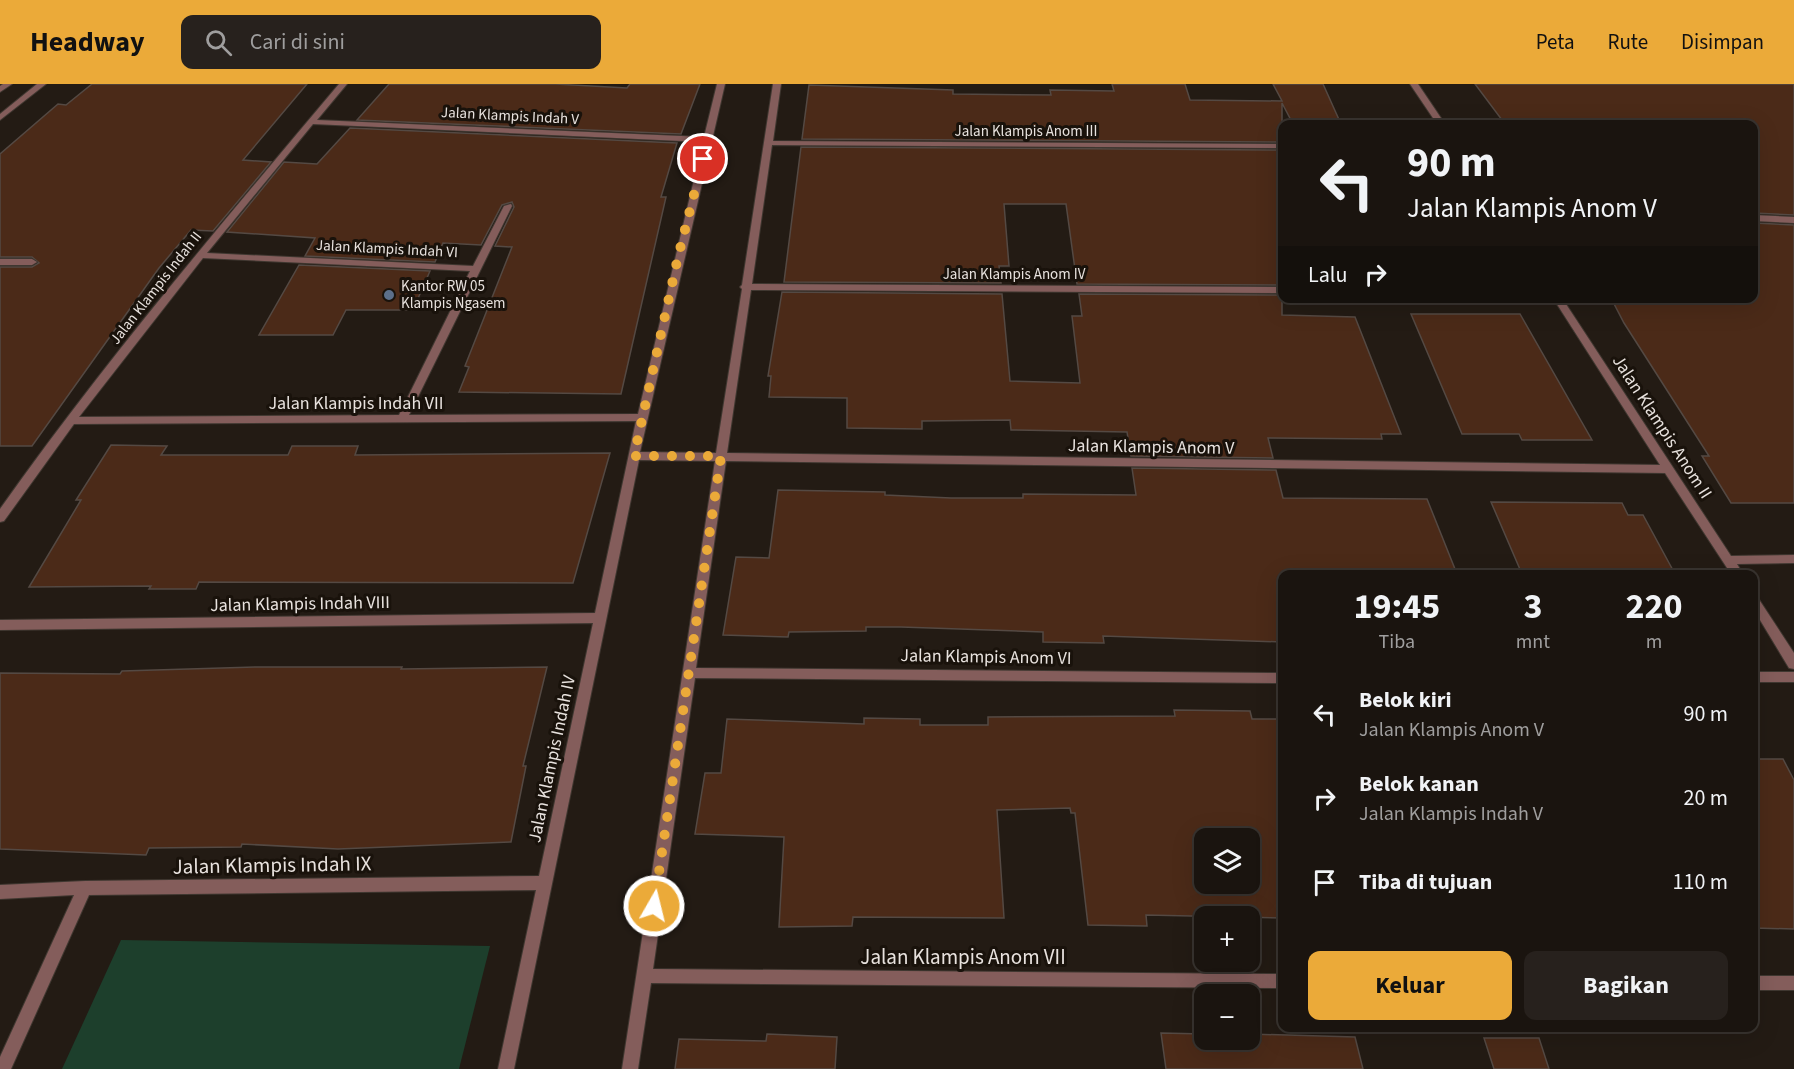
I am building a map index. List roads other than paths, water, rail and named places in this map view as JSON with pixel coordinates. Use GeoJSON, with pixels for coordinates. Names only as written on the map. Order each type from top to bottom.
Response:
{"type":"FeatureCollection","features":[{"type":"Feature","properties":{"kind":"street"},"geometry":{"type":"LineString","coordinates":[[0,90],[8,84]]}},
{"type":"Feature","properties":{"kind":"street"},"geometry":{"type":"LineString","coordinates":[[0,118],[42,84]]}},
{"type":"Feature","properties":{"kind":"street","name":"Jalan Klampis Indah II"},"geometry":{"type":"LineString","coordinates":[[0,518],[70,421],[200,255],[343,84]]}},
{"type":"Feature","properties":{"kind":"street"},"geometry":{"type":"LineString","coordinates":[[634,456],[721,84]]}},
{"type":"Feature","properties":{"kind":"street"},"geometry":{"type":"LineString","coordinates":[[630,1069],[688,673],[714,456],[745,286],[777,84]]}},
{"type":"Feature","properties":{"kind":"street"},"geometry":{"type":"LineString","coordinates":[[1414,84],[1438,120]]}},
{"type":"Feature","properties":{"kind":"street","name":"Jalan Klampis Indah V"},"geometry":{"type":"LineString","coordinates":[[312,122],[708,140]]}},
{"type":"Feature","properties":{"kind":"street","name":"Jalan Klampis Anom III"},"geometry":{"type":"LineString","coordinates":[[768,143],[1278,146]]}},
{"type":"Feature","properties":{"kind":"street"},"geometry":{"type":"LineString","coordinates":[[476,269],[508,206]]}},
{"type":"Feature","properties":{"kind":"street"},"geometry":{"type":"LineString","coordinates":[[1758,218],[1794,220]]}},
{"type":"Feature","properties":{"kind":"street","name":"Jalan Klampis Indah VI"},"geometry":{"type":"LineString","coordinates":[[200,255],[476,269],[402,420]]}},
{"type":"Feature","properties":{"kind":"street"},"geometry":{"type":"LineString","coordinates":[[0,262],[32,262]]}},
{"type":"Feature","properties":{"kind":"street","name":"Jalan Klampis Anom IV"},"geometry":{"type":"LineString","coordinates":[[745,286],[1278,290]]}},
{"type":"Feature","properties":{"kind":"street","name":"Jalan Klampis Anom II"},"geometry":{"type":"LineString","coordinates":[[1560,303],[1734,570]]}},
{"type":"Feature","properties":{"kind":"street","name":"Jalan Klampis Indah VII"},"geometry":{"type":"LineString","coordinates":[[70,421],[642,417]]}},
{"type":"Feature","properties":{"kind":"street","name":"Jalan Klampis Anom V"},"geometry":{"type":"LineString","coordinates":[[634,456],[1669,469]]}},
{"type":"Feature","properties":{"kind":"street","name":"Jalan Klampis Indah IV"},"geometry":{"type":"LineString","coordinates":[[506,1069],[634,456]]}},
{"type":"Feature","properties":{"kind":"street"},"geometry":{"type":"LineString","coordinates":[[1728,560],[1794,559]]}},
{"type":"Feature","properties":{"kind":"street"},"geometry":{"type":"LineString","coordinates":[[1758,607],[1794,664]]}},
{"type":"Feature","properties":{"kind":"street","name":"Jalan Klampis Indah VIII"},"geometry":{"type":"LineString","coordinates":[[0,625],[600,618]]}},
{"type":"Feature","properties":{"kind":"street","name":"Jalan Klampis Anom VI"},"geometry":{"type":"LineString","coordinates":[[688,673],[1278,678]]}},
{"type":"Feature","properties":{"kind":"street"},"geometry":{"type":"LineString","coordinates":[[1758,677],[1794,677]]}},
{"type":"Feature","properties":{"kind":"street","name":"Jalan Klampis Indah IX"},"geometry":{"type":"LineString","coordinates":[[0,892],[85,888],[545,884]]}},
{"type":"Feature","properties":{"kind":"street"},"geometry":{"type":"LineString","coordinates":[[3,1069],[85,888]]}},
{"type":"Feature","properties":{"kind":"street","name":"Jalan Klampis Anom VII"},"geometry":{"type":"LineString","coordinates":[[643,976],[1278,981]]}},
{"type":"Feature","properties":{"kind":"street"},"geometry":{"type":"LineString","coordinates":[[1758,983],[1794,983]]}},
{"type":"Feature","properties":{"kind":"place","name":"Kantor RW 05 Klampis Ngasem"},"geometry":{"type":"Point","coordinates":[389,295]}}]}
